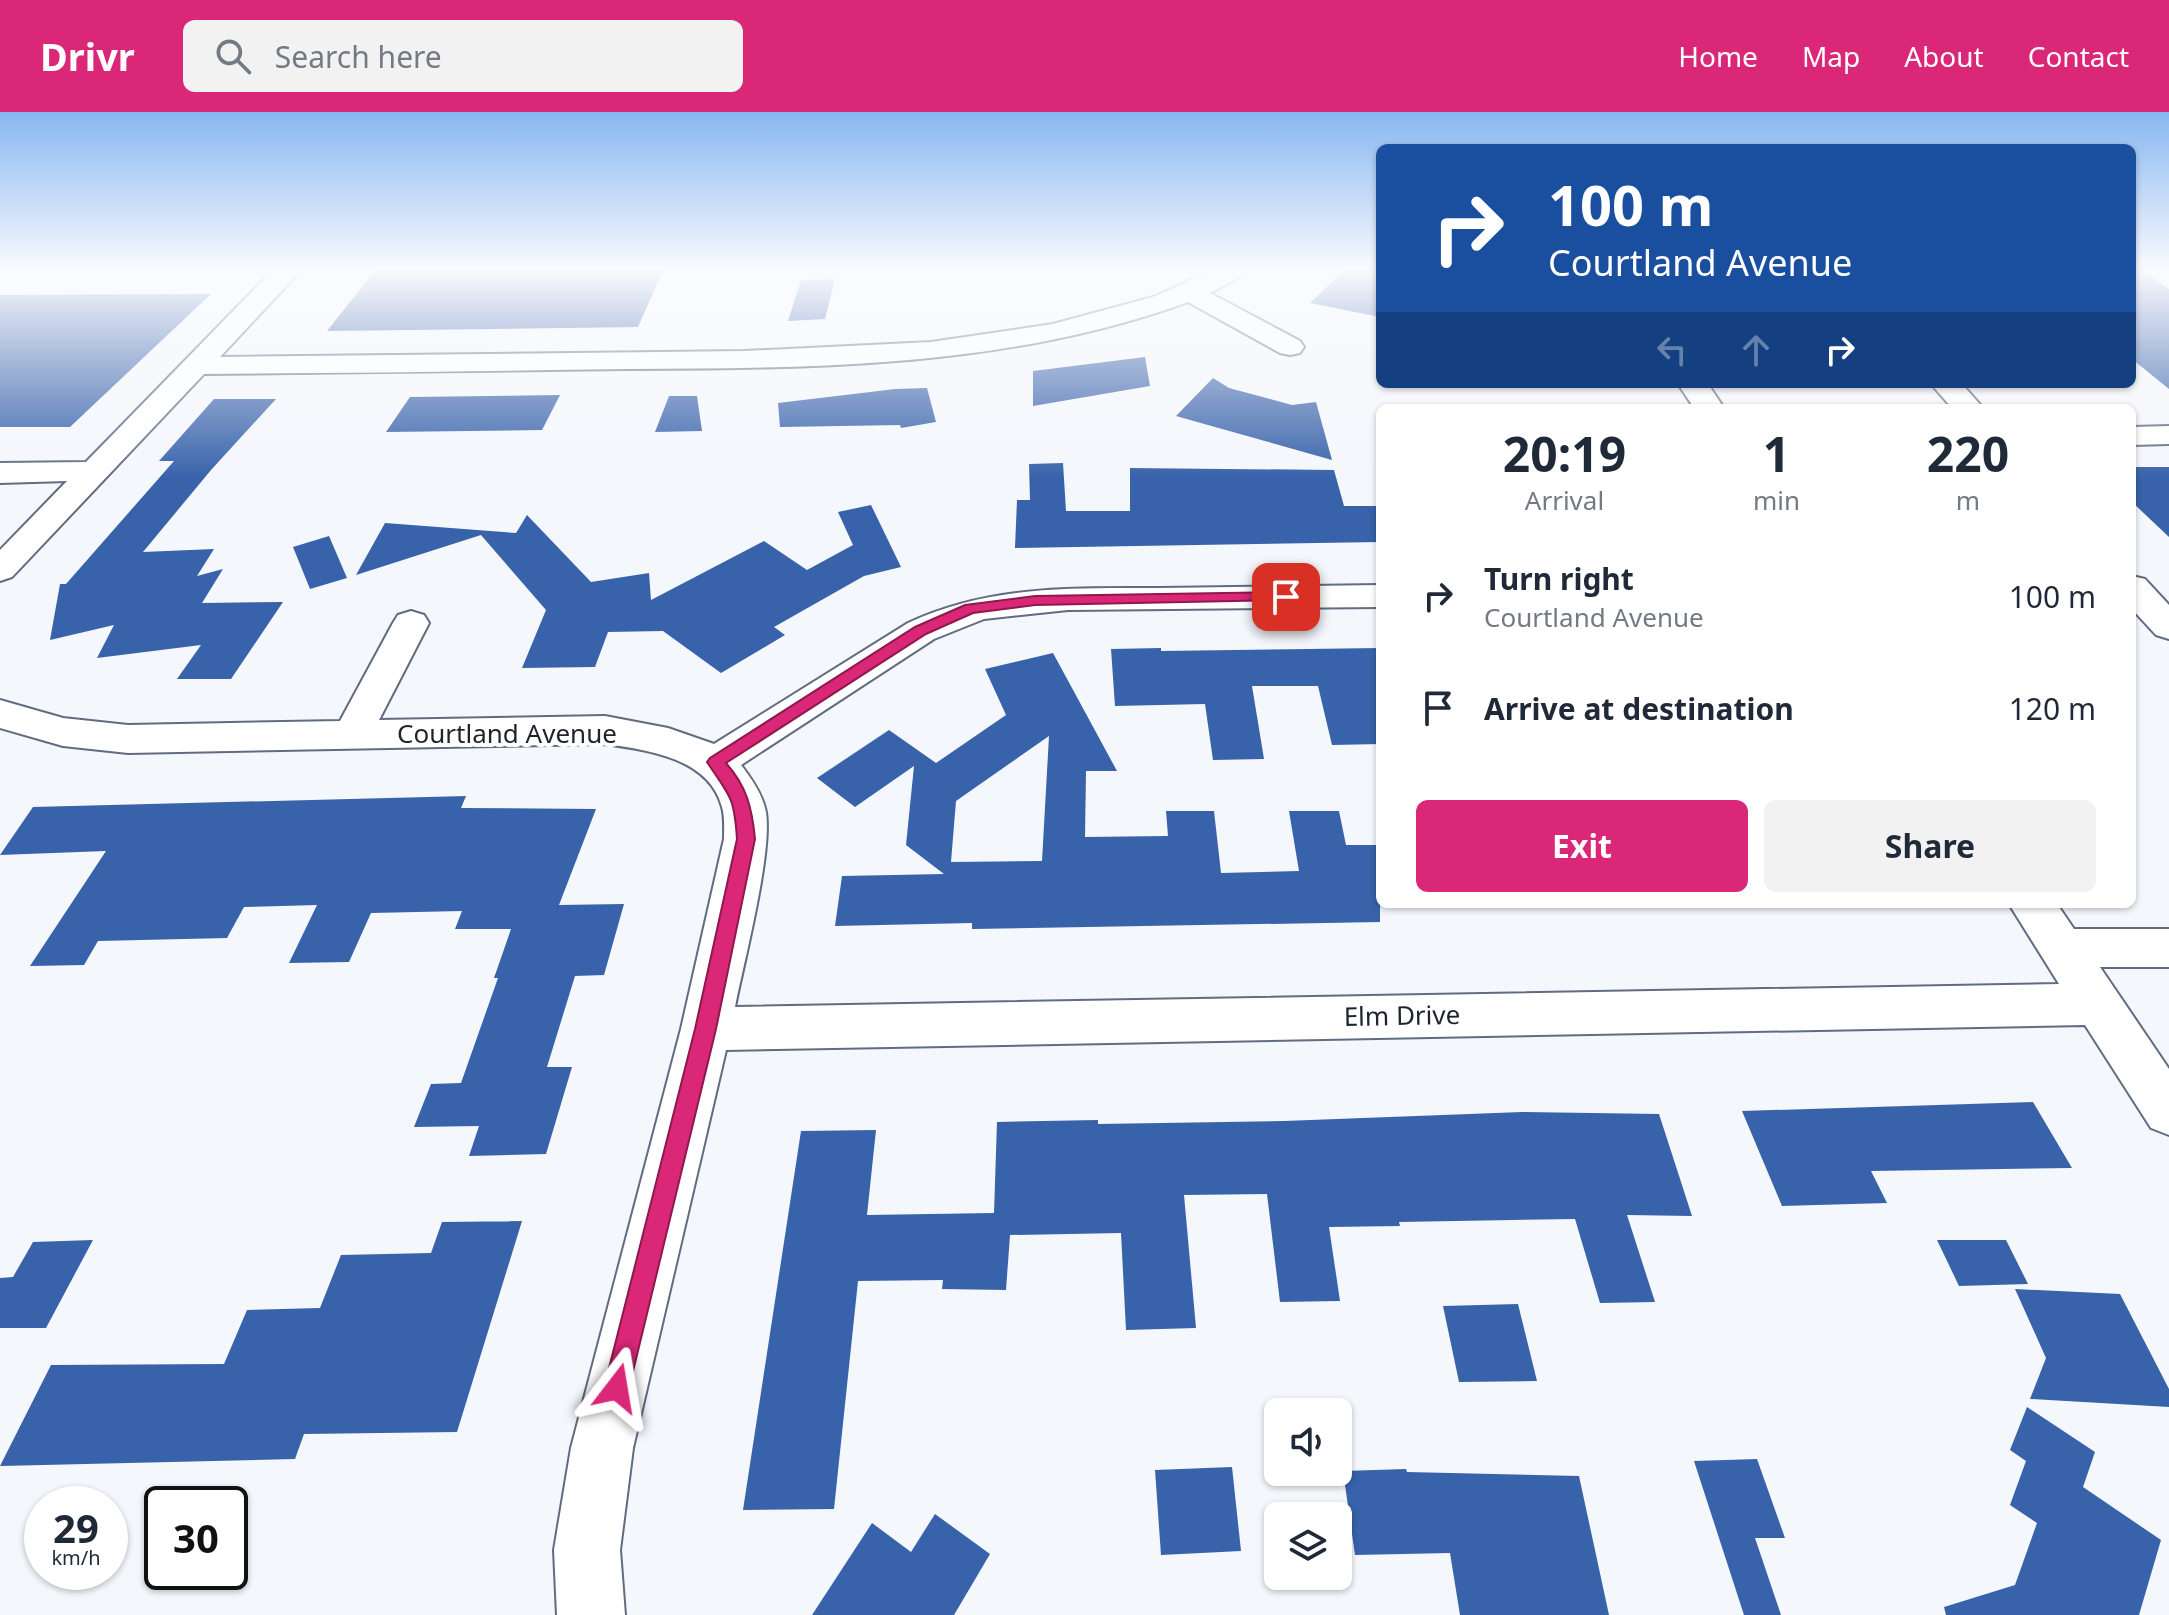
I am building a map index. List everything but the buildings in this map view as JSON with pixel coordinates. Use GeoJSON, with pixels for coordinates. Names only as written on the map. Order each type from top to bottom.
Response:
{"type":"FeatureCollection","features":[{"type":"Feature","properties":{"kind":"street"},"geometry":{"type":"LineString","coordinates":[[0,570],[222,338]]}},
{"type":"Feature","properties":{"kind":"street"},"geometry":{"type":"LineString","coordinates":[[195,366],[866,357],[934,351],[1013,338]]}},
{"type":"Feature","properties":{"kind":"street"},"geometry":{"type":"LineString","coordinates":[[1274,338],[1290,347]]}},
{"type":"Feature","properties":{"kind":"street"},"geometry":{"type":"LineString","coordinates":[[1950,388],[1964,404]]}},
{"type":"Feature","properties":{"kind":"street"},"geometry":{"type":"LineString","coordinates":[[2136,436],[2169,435]]}},
{"type":"Feature","properties":{"kind":"street"},"geometry":{"type":"LineString","coordinates":[[0,473],[93,471]]}},
{"type":"Feature","properties":{"kind":"street"},"geometry":{"type":"LineString","coordinates":[[2136,591],[2169,627]]}},
{"type":"Feature","properties":{"kind":"street"},"geometry":{"type":"LineString","coordinates":[[591,1615],[587,1550],[602,1448],[706,1029],[746,839],[744,808],[734,783],[716,762],[921,631],[970,608],[1035,600],[1376,596]]}},
{"type":"Feature","properties":{"kind":"street","name":"Courtland Avenue"},"geometry":{"type":"LineString","coordinates":[[352,735],[411,623]]}},
{"type":"Feature","properties":{"kind":"street","name":"Courtland Avenue"},"geometry":{"type":"LineString","coordinates":[[0,713],[21,723],[66,735],[128,739],[605,730],[668,742],[716,762]]}},
{"type":"Feature","properties":{"kind":"street"},"geometry":{"type":"LineString","coordinates":[[2035,908],[2169,1112]]}},
{"type":"Feature","properties":{"kind":"street"},"geometry":{"type":"LineString","coordinates":[[2061,948],[2169,948]]}},
{"type":"Feature","properties":{"kind":"street","name":"Elm Drive"},"geometry":{"type":"LineString","coordinates":[[706,1029],[2098,1004]]}},
{"type":"Feature","properties":{"kind":"route"},"geometry":{"type":"LineString","coordinates":[[617,1388],[706,1029],[746,839],[744,808],[734,783],[716,762],[944,617],[970,608],[1035,600],[1286,597]]}}]}
